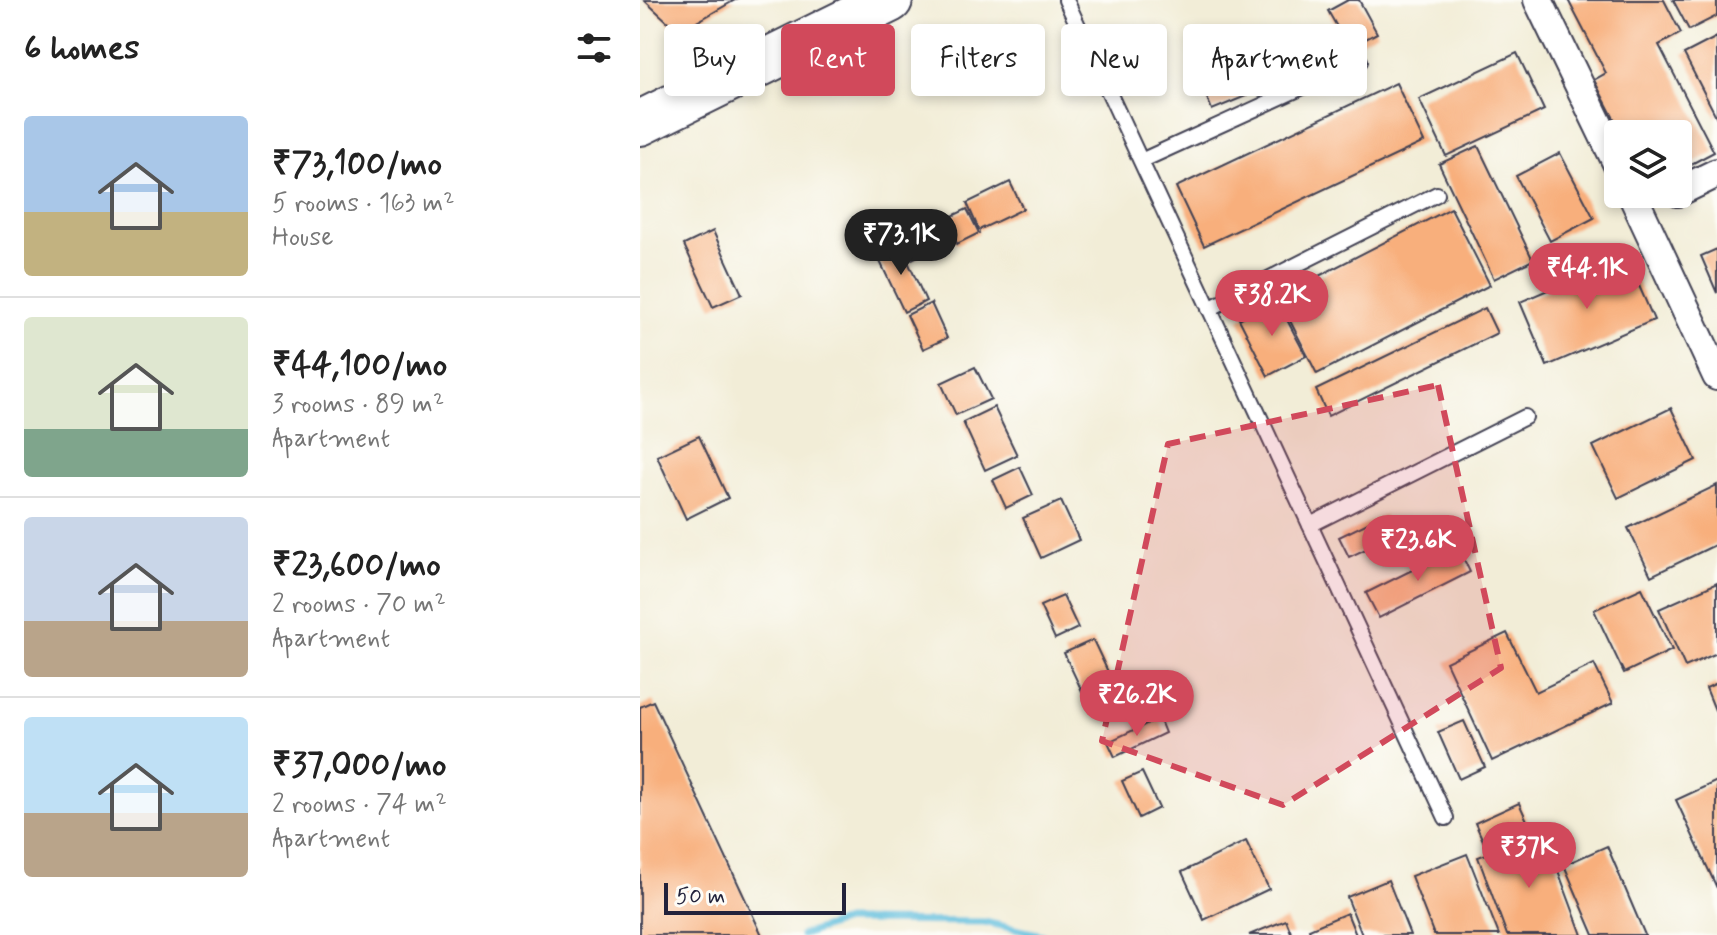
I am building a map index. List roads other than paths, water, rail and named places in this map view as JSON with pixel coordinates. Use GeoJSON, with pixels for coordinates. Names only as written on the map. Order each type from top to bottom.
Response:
{"type":"FeatureCollection","features":[{"type":"Feature","properties":{"kind":"main road"},"geometry":{"type":"LineString","coordinates":[[640,89],[825,0]]}},
{"type":"Feature","properties":{"kind":"main road"},"geometry":{"type":"LineString","coordinates":[[640,123],[890,0]]}},
{"type":"Feature","properties":{"kind":"street"},"geometry":{"type":"LineString","coordinates":[[1538,0],[1604,136]]}},
{"type":"Feature","properties":{"kind":"street"},"geometry":{"type":"LineString","coordinates":[[1692,185],[1717,173]]}},
{"type":"Feature","properties":{"kind":"street"},"geometry":{"type":"LineString","coordinates":[[1639,208],[1717,376]]}},
{"type":"Feature","properties":{"kind":"lane"},"geometry":{"type":"LineString","coordinates":[[1066,0],[1143,160],[1446,818]]}},
{"type":"Feature","properties":{"kind":"lane"},"geometry":{"type":"LineString","coordinates":[[1143,160],[1283,96]]}},
{"type":"Feature","properties":{"kind":"lane"},"geometry":{"type":"LineString","coordinates":[[1209,309],[1437,194]]}},
{"type":"Feature","properties":{"kind":"lane"},"geometry":{"type":"LineString","coordinates":[[1310,525],[1525,417]]}},
{"type":"Feature","properties":{"kind":"waterway"},"geometry":{"type":"LineString","coordinates":[[802,935],[845,921],[984,922],[1042,935]]}}]}
